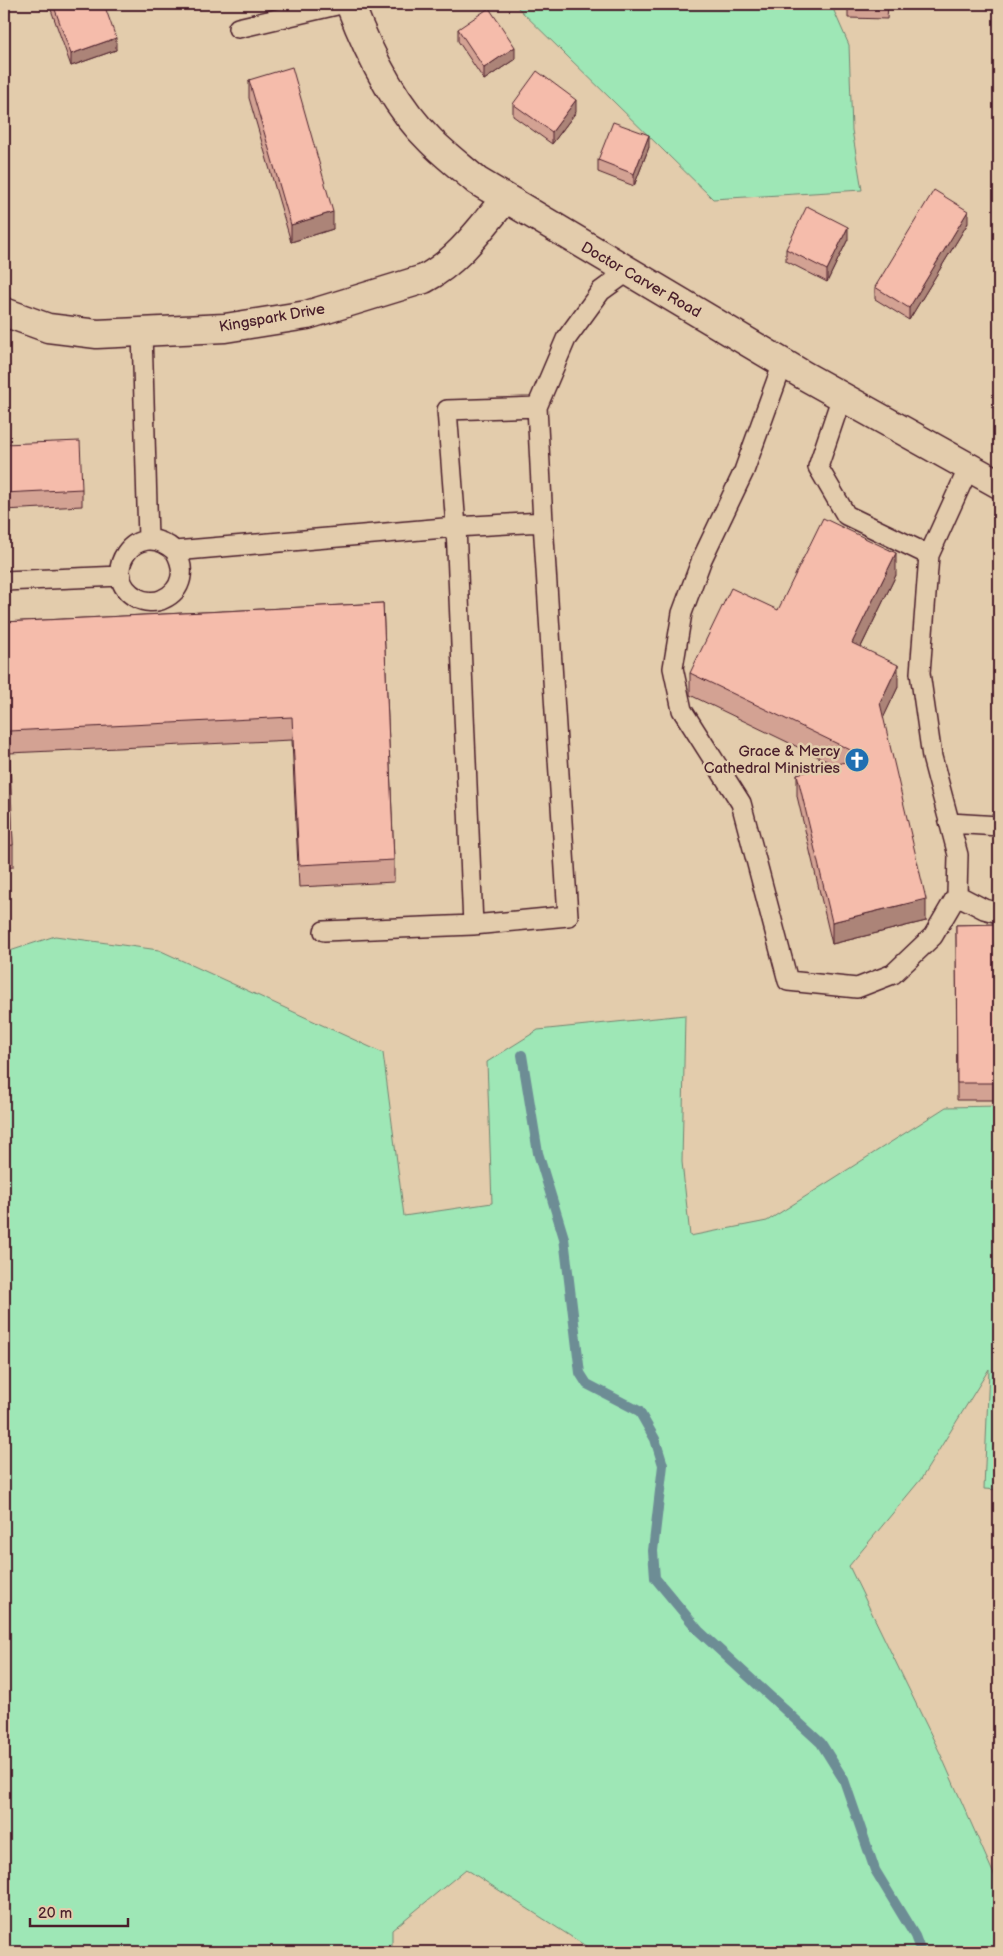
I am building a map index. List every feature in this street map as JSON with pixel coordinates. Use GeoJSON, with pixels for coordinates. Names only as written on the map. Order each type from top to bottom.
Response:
{"type":"FeatureCollection","features":[{"type":"Feature","properties":{"kind":"street","name":"Doctor Carver Road"},"geometry":{"type":"LineString","coordinates":[[350,4],[363,38],[389,88],[430,140],[477,181],[504,199],[783,363],[999,484]]}},
{"type":"Feature","properties":{"kind":"street","name":"Kingspark Drive"},"geometry":{"type":"LineString","coordinates":[[5,316],[48,328],[97,334],[225,328],[307,315],[424,279],[438,272],[462,251],[504,199]]}},
{"type":"Feature","properties":{"kind":"lane"},"geometry":{"type":"LineString","coordinates":[[238,28],[341,4]]}},
{"type":"Feature","properties":{"kind":"lane"},"geometry":{"type":"LineString","coordinates":[[324,931],[473,925],[568,916],[537,407],[566,339],[601,291],[627,272]]}},
{"type":"Feature","properties":{"kind":"lane"},"geometry":{"type":"LineString","coordinates":[[142,332],[148,539]]}},
{"type":"Feature","properties":{"kind":"lane"},"geometry":{"type":"LineString","coordinates":[[783,363],[744,471],[702,559],[682,613],[673,668],[682,710],[741,803],[788,981],[857,988],[893,974],[934,936],[957,895],[958,855],[932,757],[920,673],[929,555],[968,467]]}},
{"type":"Feature","properties":{"kind":"lane"},"geometry":{"type":"LineString","coordinates":[[842,396],[818,468],[846,515],[929,555]]}},
{"type":"Feature","properties":{"kind":"lane"},"geometry":{"type":"LineString","coordinates":[[473,925],[456,527],[447,410],[537,407]]}},
{"type":"Feature","properties":{"kind":"lane"},"geometry":{"type":"LineString","coordinates":[[176,551],[456,527],[543,522]]}},
{"type":"Feature","properties":{"kind":"lane"},"geometry":{"type":"LineString","coordinates":[[148,539],[167,544],[176,551],[180,559],[182,578],[178,587],[161,600],[140,600],[124,586],[120,566],[130,547],[148,539]]}},
{"type":"Feature","properties":{"kind":"lane"},"geometry":{"type":"LineString","coordinates":[[4,581],[121,576]]}},
{"type":"Feature","properties":{"kind":"lane"},"geometry":{"type":"LineString","coordinates":[[950,822],[999,826]]}},
{"type":"Feature","properties":{"kind":"lane"},"geometry":{"type":"LineString","coordinates":[[957,895],[984,909],[999,913]]}},
{"type":"Feature","properties":{"kind":"green space"},"geometry":{"type":"Polygon","coordinates":[[[514,4],[831,4],[849,45],[852,130],[862,190],[713,199],[514,4]]]}},
{"type":"Feature","properties":{"kind":"green space"},"geometry":{"type":"Polygon","coordinates":[[[55,936],[159,950],[383,1053],[404,1216],[492,1203],[487,1062],[538,1030],[685,1015],[682,1162],[690,1236],[767,1221],[946,1107],[999,1106],[999,1490],[984,1489],[989,1369],[921,1479],[849,1566],[940,1753],[999,1886],[999,1952],[595,1952],[466,1869],[392,1930],[392,1952],[4,1952],[4,953],[55,936]]]}},
{"type":"Feature","properties":{"kind":"building"},"geometry":{"type":"Polygon","coordinates":[[[53,4],[104,4],[116,38],[71,54],[53,4]]]}},
{"type":"Feature","properties":{"kind":"building"},"geometry":{"type":"Polygon","coordinates":[[[887,4],[887,7],[848,5],[887,4]]]}},
{"type":"Feature","properties":{"kind":"building"},"geometry":{"type":"Polygon","coordinates":[[[489,8],[515,47],[484,68],[458,29],[489,8]]]}},
{"type":"Feature","properties":{"kind":"building"},"geometry":{"type":"Polygon","coordinates":[[[292,67],[333,212],[291,225],[249,80],[292,67]]]}},
{"type":"Feature","properties":{"kind":"building"},"geometry":{"type":"Polygon","coordinates":[[[537,71],[576,100],[552,132],[513,104],[537,71]]]}},
{"type":"Feature","properties":{"kind":"building"},"geometry":{"type":"Polygon","coordinates":[[[613,122],[649,135],[634,174],[598,160],[613,122]]]}},
{"type":"Feature","properties":{"kind":"building"},"geometry":{"type":"Polygon","coordinates":[[[934,190],[968,211],[909,308],[875,287],[934,190]]]}},
{"type":"Feature","properties":{"kind":"building"},"geometry":{"type":"Polygon","coordinates":[[[807,206],[848,227],[827,270],[786,249],[807,206]]]}},
{"type":"Feature","properties":{"kind":"building"},"geometry":{"type":"Polygon","coordinates":[[[80,441],[82,489],[4,493],[4,444],[80,441]]]}},
{"type":"Feature","properties":{"kind":"building","name":"Grace & Mercy Cathedral Ministries"},"geometry":{"type":"Polygon","coordinates":[[[823,518],[896,553],[852,643],[898,665],[880,703],[926,899],[832,922],[797,774],[865,757],[690,673],[731,588],[778,610],[823,518]]]}},
{"type":"Feature","properties":{"kind":"building"},"geometry":{"type":"Polygon","coordinates":[[[383,603],[394,860],[299,865],[292,717],[9,731],[13,845],[4,846],[4,622],[383,603]]]}},
{"type":"Feature","properties":{"kind":"building"},"geometry":{"type":"Polygon","coordinates":[[[999,924],[999,1083],[957,1083],[956,925],[999,924]]]}},
{"type":"Feature","properties":{"kind":"waterway"},"geometry":{"type":"LineString","coordinates":[[522,1055],[538,1153],[564,1238],[580,1373],[587,1384],[639,1411],[655,1439],[663,1465],[653,1551],[655,1578],[699,1631],[821,1743],[844,1780],[875,1870],[915,1936],[921,1952]]}},
{"type":"Feature","properties":{"kind":"place","name":"Grace & Mercy Cathedral Ministries"},"geometry":{"type":"Point","coordinates":[857,760]}}]}
